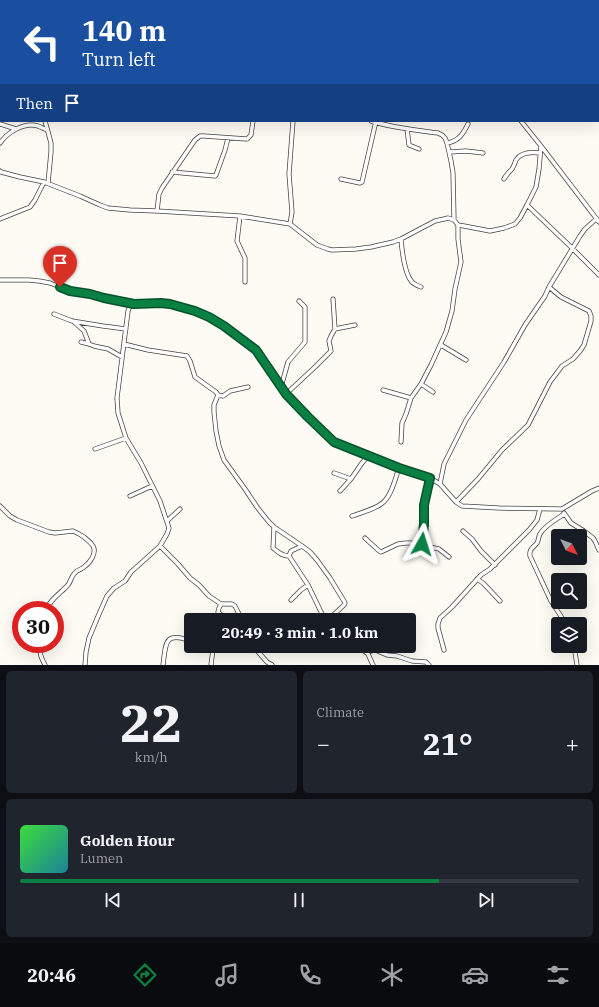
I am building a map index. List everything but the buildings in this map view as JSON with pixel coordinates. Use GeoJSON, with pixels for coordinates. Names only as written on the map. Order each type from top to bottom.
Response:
{"type":"FeatureCollection","features":[{"type":"Feature","properties":{"kind":"street"},"geometry":{"type":"LineString","coordinates":[[0,219],[30,207],[46,183],[51,152],[45,122]]}},
{"type":"Feature","properties":{"kind":"street"},"geometry":{"type":"LineString","coordinates":[[157,211],[159,194],[162,188],[197,138],[204,136],[248,138],[253,122]]}},
{"type":"Feature","properties":{"kind":"street"},"geometry":{"type":"LineString","coordinates":[[290,224],[292,212],[289,166],[293,122]]}},
{"type":"Feature","properties":{"kind":"street"},"geometry":{"type":"LineString","coordinates":[[341,179],[360,183],[362,182],[376,122],[387,126],[438,133],[445,138],[447,143],[453,173],[454,220]]}},
{"type":"Feature","properties":{"kind":"street"},"geometry":{"type":"LineString","coordinates":[[440,484],[444,464],[466,420],[504,362],[525,325],[545,296],[572,248],[585,229],[598,220],[522,122]]}},
{"type":"Feature","properties":{"kind":"street"},"geometry":{"type":"LineString","coordinates":[[0,124],[16,129]]}},
{"type":"Feature","properties":{"kind":"street"},"geometry":{"type":"LineString","coordinates":[[447,143],[454,142],[462,134],[468,124]]}},
{"type":"Feature","properties":{"kind":"street"},"geometry":{"type":"LineString","coordinates":[[0,143],[16,129],[33,125],[47,130]]}},
{"type":"Feature","properties":{"kind":"street"},"geometry":{"type":"LineString","coordinates":[[407,129],[409,145],[419,149]]}},
{"type":"Feature","properties":{"kind":"street"},"geometry":{"type":"LineString","coordinates":[[172,172],[215,176],[228,138]]}},
{"type":"Feature","properties":{"kind":"street"},"geometry":{"type":"LineString","coordinates":[[458,225],[490,231],[514,224],[520,218],[536,187],[541,146]]}},
{"type":"Feature","properties":{"kind":"street"},"geometry":{"type":"LineString","coordinates":[[449,152],[466,151],[482,153]]}},
{"type":"Feature","properties":{"kind":"street"},"geometry":{"type":"LineString","coordinates":[[504,179],[506,174],[513,167],[516,160],[520,156],[526,153],[540,153]]}},
{"type":"Feature","properties":{"kind":"street"},"geometry":{"type":"LineString","coordinates":[[0,172],[46,183],[104,207],[130,210],[240,216],[290,224],[317,245],[332,250],[364,248],[401,239],[435,221],[448,218],[454,220],[458,225],[458,239],[462,262],[455,289],[452,311],[441,344],[421,384],[411,398],[402,423],[401,442]]}},
{"type":"Feature","properties":{"kind":"street"},"geometry":{"type":"LineString","coordinates":[[527,205],[599,276]]}},
{"type":"Feature","properties":{"kind":"street"},"geometry":{"type":"LineString","coordinates":[[240,216],[238,241],[244,258],[245,282]]}},
{"type":"Feature","properties":{"kind":"street"},"geometry":{"type":"LineString","coordinates":[[401,239],[407,272],[412,282],[420,287]]}},
{"type":"Feature","properties":{"kind":"street"},"geometry":{"type":"LineString","coordinates":[[0,280],[39,281],[50,283],[70,291],[134,304],[170,304],[195,311],[209,317],[224,326],[256,350],[286,394],[334,442],[399,468],[430,478],[440,484],[456,502],[462,506],[562,509],[599,488]]}},
{"type":"Feature","properties":{"kind":"street"},"geometry":{"type":"LineString","coordinates":[[456,502],[478,479],[502,450],[528,425],[553,377],[562,366],[573,359],[584,345],[591,321],[591,316],[588,311],[561,297],[549,287]]}},
{"type":"Feature","properties":{"kind":"street"},"geometry":{"type":"LineString","coordinates":[[286,394],[330,352],[330,338],[336,329],[333,299]]}},
{"type":"Feature","properties":{"kind":"street"},"geometry":{"type":"LineString","coordinates":[[281,387],[288,362],[305,342],[305,307],[299,301]]}},
{"type":"Feature","properties":{"kind":"street"},"geometry":{"type":"LineString","coordinates":[[85,665],[89,638],[107,596],[114,588],[125,581],[131,572],[160,546],[169,530],[160,502],[126,438],[117,409],[117,398],[128,311],[134,304]]}},
{"type":"Feature","properties":{"kind":"street"},"geometry":{"type":"LineString","coordinates":[[54,314],[72,321],[126,329]]}},
{"type":"Feature","properties":{"kind":"street"},"geometry":{"type":"LineString","coordinates":[[72,321],[84,331],[89,344]]}},
{"type":"Feature","properties":{"kind":"street"},"geometry":{"type":"LineString","coordinates":[[336,329],[355,325]]}},
{"type":"Feature","properties":{"kind":"street"},"geometry":{"type":"LineString","coordinates":[[81,342],[111,351],[122,357]]}},
{"type":"Feature","properties":{"kind":"street"},"geometry":{"type":"LineString","coordinates":[[124,344],[148,350],[187,356],[196,377],[218,395],[223,396],[230,391],[248,386]]}},
{"type":"Feature","properties":{"kind":"street"},"geometry":{"type":"LineString","coordinates":[[441,344],[466,360]]}},
{"type":"Feature","properties":{"kind":"street"},"geometry":{"type":"LineString","coordinates":[[421,384],[433,392]]}},
{"type":"Feature","properties":{"kind":"street"},"geometry":{"type":"LineString","coordinates":[[383,390],[411,398]]}},
{"type":"Feature","properties":{"kind":"street"},"geometry":{"type":"LineString","coordinates":[[218,395],[214,405],[214,412],[219,446],[224,460],[257,507],[274,527],[302,546],[317,560],[345,602],[344,605],[335,613]]}},
{"type":"Feature","properties":{"kind":"street"},"geometry":{"type":"LineString","coordinates":[[95,449],[126,438]]}},
{"type":"Feature","properties":{"kind":"street"},"geometry":{"type":"LineString","coordinates":[[340,491],[368,456]]}},
{"type":"Feature","properties":{"kind":"street"},"geometry":{"type":"LineString","coordinates":[[352,516],[382,504],[391,490],[399,468]]}},
{"type":"Feature","properties":{"kind":"street"},"geometry":{"type":"LineString","coordinates":[[334,473],[351,479]]}},
{"type":"Feature","properties":{"kind":"street"},"geometry":{"type":"LineString","coordinates":[[420,552],[424,524],[424,505],[430,478]]}},
{"type":"Feature","properties":{"kind":"street"},"geometry":{"type":"LineString","coordinates":[[130,496],[152,486]]}},
{"type":"Feature","properties":{"kind":"street"},"geometry":{"type":"LineString","coordinates":[[0,506],[10,516],[17,520],[52,533],[76,532],[93,545],[93,556],[88,563],[84,568],[74,574],[70,584],[52,601]]}},
{"type":"Feature","properties":{"kind":"street"},"geometry":{"type":"LineString","coordinates":[[167,521],[180,509]]}},
{"type":"Feature","properties":{"kind":"street"},"geometry":{"type":"LineString","coordinates":[[444,650],[438,628],[439,620],[477,580],[495,565],[529,530],[537,520],[540,509]]}},
{"type":"Feature","properties":{"kind":"street"},"geometry":{"type":"LineString","coordinates":[[562,509],[571,523],[593,538],[599,550]]}},
{"type":"Feature","properties":{"kind":"street"},"geometry":{"type":"LineString","coordinates":[[561,617],[551,601],[530,554],[531,548],[538,542],[540,534],[551,523],[564,514]]}},
{"type":"Feature","properties":{"kind":"street"},"geometry":{"type":"LineString","coordinates":[[274,527],[273,548],[281,555],[289,556]]}},
{"type":"Feature","properties":{"kind":"street"},"geometry":{"type":"LineString","coordinates":[[463,531],[495,565]]}},
{"type":"Feature","properties":{"kind":"street"},"geometry":{"type":"LineString","coordinates":[[365,538],[381,552],[393,546],[406,543],[422,544],[439,549],[449,557]]}},
{"type":"Feature","properties":{"kind":"street"},"geometry":{"type":"LineString","coordinates":[[160,546],[209,596],[221,604],[232,604],[235,606],[238,613]]}},
{"type":"Feature","properties":{"kind":"street"},"geometry":{"type":"LineString","coordinates":[[289,556],[291,551],[302,546]]}},
{"type":"Feature","properties":{"kind":"street"},"geometry":{"type":"LineString","coordinates":[[289,556],[308,585],[322,613]]}},
{"type":"Feature","properties":{"kind":"street"},"geometry":{"type":"LineString","coordinates":[[477,580],[500,601]]}},
{"type":"Feature","properties":{"kind":"street"},"geometry":{"type":"LineString","coordinates":[[291,600],[308,585]]}},
{"type":"Feature","properties":{"kind":"street"},"geometry":{"type":"LineString","coordinates":[[219,613],[218,612],[221,604]]}},
{"type":"Feature","properties":{"kind":"street"},"geometry":{"type":"LineString","coordinates":[[163,665],[166,645],[174,637],[184,638]]}},
{"type":"Feature","properties":{"kind":"street"},"geometry":{"type":"LineString","coordinates":[[40,653],[45,665]]}},
{"type":"Feature","properties":{"kind":"street"},"geometry":{"type":"LineString","coordinates":[[211,665],[212,653]]}},
{"type":"Feature","properties":{"kind":"street"},"geometry":{"type":"LineString","coordinates":[[259,653],[267,662],[272,665]]}},
{"type":"Feature","properties":{"kind":"street"},"geometry":{"type":"LineString","coordinates":[[367,653],[373,665]]}},
{"type":"Feature","properties":{"kind":"street"},"geometry":{"type":"LineString","coordinates":[[382,653],[412,661],[426,662],[429,665]]}},
{"type":"Feature","properties":{"kind":"street"},"geometry":{"type":"LineString","coordinates":[[575,653],[577,665]]}},
{"type":"Feature","properties":{"kind":"route"},"geometry":{"type":"LineString","coordinates":[[60,287],[70,291],[134,304],[161,303],[181,306],[203,314],[224,326],[256,350],[286,394],[334,442],[399,468],[430,478],[424,505],[424,532],[422,544]]}}]}
